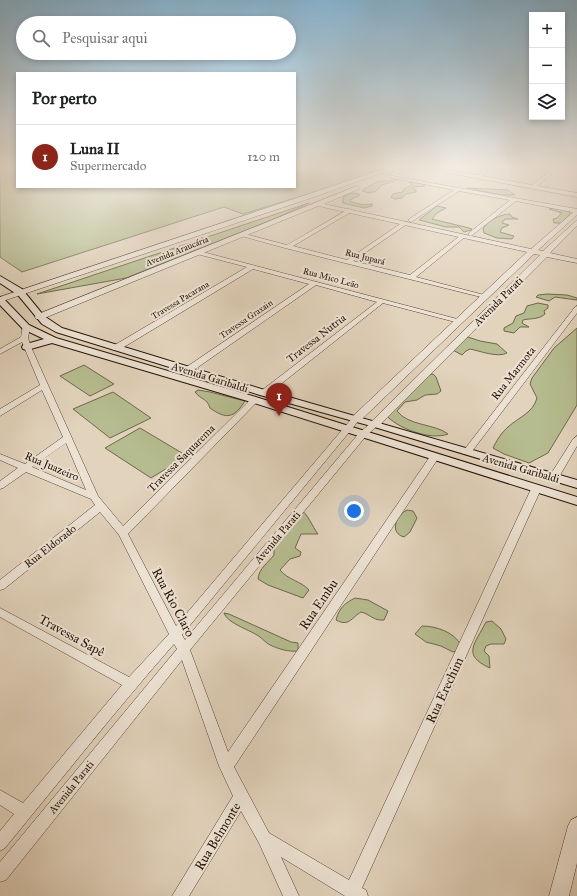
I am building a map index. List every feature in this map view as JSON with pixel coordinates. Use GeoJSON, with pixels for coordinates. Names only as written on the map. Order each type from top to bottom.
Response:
{"type":"FeatureCollection","features":[{"type":"Feature","properties":{"kind":"main road","name":"Avenida Garibaldi"},"geometry":{"type":"LineString","coordinates":[[0,279],[21,293],[39,317],[47,324],[59,330],[188,370],[346,429],[577,502]]}},
{"type":"Feature","properties":{"kind":"main road","name":"Avenida Garibaldi"},"geometry":{"type":"LineString","coordinates":[[0,300],[24,333],[260,397],[356,419],[577,484]]}},
{"type":"Feature","properties":{"kind":"main road"},"geometry":{"type":"LineString","coordinates":[[39,317],[24,333],[53,340]]}},
{"type":"Feature","properties":{"kind":"street","name":"Avenida Araucária"},"geometry":{"type":"LineString","coordinates":[[0,300],[277,208]]}},
{"type":"Feature","properties":{"kind":"street","name":"Avenida Araucária"},"geometry":{"type":"LineString","coordinates":[[39,317],[309,208]]}},
{"type":"Feature","properties":{"kind":"street"},"geometry":{"type":"LineString","coordinates":[[338,208],[471,234],[535,249],[577,261]]}},
{"type":"Feature","properties":{"kind":"street"},"geometry":{"type":"LineString","coordinates":[[343,208],[464,236],[535,249]]}},
{"type":"Feature","properties":{"kind":"street"},"geometry":{"type":"LineString","coordinates":[[347,262],[429,208]]}},
{"type":"Feature","properties":{"kind":"street"},"geometry":{"type":"LineString","coordinates":[[471,234],[504,208]]}},
{"type":"Feature","properties":{"kind":"street"},"geometry":{"type":"LineString","coordinates":[[559,208],[577,211]]}},
{"type":"Feature","properties":{"kind":"street"},"geometry":{"type":"LineString","coordinates":[[287,247],[349,211]]}},
{"type":"Feature","properties":{"kind":"street","name":"Avenida Parati"},"geometry":{"type":"LineString","coordinates":[[0,843],[131,684],[175,635],[346,429],[485,296],[577,211]]}},
{"type":"Feature","properties":{"kind":"street","name":"Avenida Parati"},"geometry":{"type":"LineString","coordinates":[[0,874],[184,649],[363,434],[577,222]]}},
{"type":"Feature","properties":{"kind":"street","name":"Rua Jupará"},"geometry":{"type":"LineString","coordinates":[[241,235],[485,296]]}},
{"type":"Feature","properties":{"kind":"street"},"geometry":{"type":"LineString","coordinates":[[411,278],[464,236]]}},
{"type":"Feature","properties":{"kind":"street"},"geometry":{"type":"LineString","coordinates":[[546,252],[577,256]]}},
{"type":"Feature","properties":{"kind":"street","name":"Rua Mico Leão"},"geometry":{"type":"LineString","coordinates":[[199,253],[459,321]]}},
{"type":"Feature","properties":{"kind":"street","name":"Travessa Pacarana"},"geometry":{"type":"LineString","coordinates":[[116,348],[252,267]]}},
{"type":"Feature","properties":{"kind":"street","name":"Travessa Graxain"},"geometry":{"type":"LineString","coordinates":[[188,370],[315,283]]}},
{"type":"Feature","properties":{"kind":"street","name":"Travessa Nutria"},"geometry":{"type":"LineString","coordinates":[[260,397],[382,301]]}},
{"type":"Feature","properties":{"kind":"street","name":"Rua Marmota"},"geometry":{"type":"LineString","coordinates":[[467,452],[577,308]]}},
{"type":"Feature","properties":{"kind":"street"},"geometry":{"type":"LineString","coordinates":[[0,352],[24,333]]}},
{"type":"Feature","properties":{"kind":"street","name":"Rua Rio Claro"},"geometry":{"type":"LineString","coordinates":[[24,333],[44,386],[98,502],[123,533],[175,635],[184,649],[226,766],[241,797],[264,838],[291,896]]}},
{"type":"Feature","properties":{"kind":"street"},"geometry":{"type":"LineString","coordinates":[[0,413],[44,386]]}},
{"type":"Feature","properties":{"kind":"street","name":"Travessa Saquarema"},"geometry":{"type":"LineString","coordinates":[[123,533],[260,397]]}},
{"type":"Feature","properties":{"kind":"street"},"geometry":{"type":"LineString","coordinates":[[0,486],[67,438]]}},
{"type":"Feature","properties":{"kind":"street"},"geometry":{"type":"LineString","coordinates":[[554,477],[577,439]]}},
{"type":"Feature","properties":{"kind":"street","name":"Rua Juazeiro"},"geometry":{"type":"LineString","coordinates":[[0,457],[98,502]]}},
{"type":"Feature","properties":{"kind":"street","name":"Rua Embu"},"geometry":{"type":"LineString","coordinates":[[226,766],[434,457]]}},
{"type":"Feature","properties":{"kind":"street","name":"Rua Erechim"},"geometry":{"type":"LineString","coordinates":[[356,894],[536,489]]}},
{"type":"Feature","properties":{"kind":"street","name":"Rua Eldorado"},"geometry":{"type":"LineString","coordinates":[[0,586],[98,502]]}},
{"type":"Feature","properties":{"kind":"street","name":"Travessa Sapê"},"geometry":{"type":"LineString","coordinates":[[0,612],[131,684]]}},
{"type":"Feature","properties":{"kind":"street"},"geometry":{"type":"LineString","coordinates":[[0,797],[26,813]]}},
{"type":"Feature","properties":{"kind":"street","name":"Rua Belmonte"},"geometry":{"type":"LineString","coordinates":[[180,896],[241,797]]}},
{"type":"Feature","properties":{"kind":"street"},"geometry":{"type":"LineString","coordinates":[[559,896],[577,826]]}},
{"type":"Feature","properties":{"kind":"street"},"geometry":{"type":"LineString","coordinates":[[264,838],[356,894]]}},
{"type":"Feature","properties":{"kind":"green space"},"geometry":{"type":"Polygon","coordinates":[[[0,208],[221,208],[22,272],[0,257],[0,208]]]}},
{"type":"Feature","properties":{"kind":"green space"},"geometry":{"type":"Polygon","coordinates":[[[226,208],[263,208],[243,214],[226,208]]]}},
{"type":"Feature","properties":{"kind":"green space"},"geometry":{"type":"Polygon","coordinates":[[[295,208],[298,208],[126,278],[37,294],[295,208]]]}},
{"type":"Feature","properties":{"kind":"green space"},"geometry":{"type":"Polygon","coordinates":[[[435,208],[445,208],[437,213],[432,219],[472,229],[464,232],[459,227],[446,227],[419,220],[435,208]]]}},
{"type":"Feature","properties":{"kind":"green space"},"geometry":{"type":"Polygon","coordinates":[[[549,209],[569,211],[570,214],[562,223],[554,223],[553,219],[557,218],[562,213],[549,209]]]}},
{"type":"Feature","properties":{"kind":"green space"},"geometry":{"type":"Polygon","coordinates":[[[510,214],[512,217],[518,219],[505,219],[502,223],[509,225],[502,228],[500,232],[514,236],[512,239],[497,238],[484,233],[483,229],[485,226],[495,218],[510,214]]]}},
{"type":"Feature","properties":{"kind":"green space"},"geometry":{"type":"Polygon","coordinates":[[[538,295],[567,295],[577,298],[577,300],[555,297],[549,301],[536,297],[538,295]]]}},
{"type":"Feature","properties":{"kind":"green space"},"geometry":{"type":"Polygon","coordinates":[[[538,303],[548,305],[548,308],[544,311],[545,314],[537,318],[523,320],[522,323],[529,327],[520,327],[514,333],[504,331],[504,328],[513,323],[516,316],[524,313],[527,306],[538,303]]]}},
{"type":"Feature","properties":{"kind":"green space"},"geometry":{"type":"Polygon","coordinates":[[[577,328],[577,405],[548,453],[529,463],[504,454],[493,448],[499,437],[506,429],[529,411],[535,403],[537,398],[530,384],[532,378],[554,348],[577,328]]]}},
{"type":"Feature","properties":{"kind":"green space"},"geometry":{"type":"Polygon","coordinates":[[[465,336],[480,341],[497,344],[507,353],[499,355],[470,349],[462,355],[449,348],[465,336]]]}},
{"type":"Feature","properties":{"kind":"green space"},"geometry":{"type":"Polygon","coordinates":[[[84,365],[114,384],[90,396],[60,376],[84,365]]]}},
{"type":"Feature","properties":{"kind":"green space"},"geometry":{"type":"Polygon","coordinates":[[[433,374],[436,377],[441,391],[437,394],[425,395],[417,400],[405,402],[397,411],[408,420],[437,428],[448,434],[441,436],[414,432],[397,424],[385,414],[427,375],[433,374]]]}},
{"type":"Feature","properties":{"kind":"green space"},"geometry":{"type":"Polygon","coordinates":[[[198,390],[245,401],[234,414],[226,416],[210,408],[207,402],[195,392],[198,390]]]}},
{"type":"Feature","properties":{"kind":"green space"},"geometry":{"type":"Polygon","coordinates":[[[113,392],[151,418],[110,438],[73,409],[113,392]]]}},
{"type":"Feature","properties":{"kind":"green space"},"geometry":{"type":"Polygon","coordinates":[[[140,428],[187,456],[151,478],[105,448],[140,428]]]}},
{"type":"Feature","properties":{"kind":"green space"},"geometry":{"type":"Polygon","coordinates":[[[300,509],[308,517],[318,534],[301,534],[295,548],[301,552],[300,556],[290,559],[280,570],[309,590],[303,598],[268,585],[258,579],[262,569],[274,555],[274,546],[300,509]]]}},
{"type":"Feature","properties":{"kind":"green space"},"geometry":{"type":"Polygon","coordinates":[[[407,510],[413,511],[417,518],[410,532],[404,537],[399,535],[395,528],[397,520],[403,512],[407,510]]]}},
{"type":"Feature","properties":{"kind":"green space"},"geometry":{"type":"Polygon","coordinates":[[[355,598],[368,600],[388,611],[384,620],[374,618],[361,612],[350,621],[344,623],[336,620],[343,606],[355,598]]]}},
{"type":"Feature","properties":{"kind":"green space"},"geometry":{"type":"Polygon","coordinates":[[[224,613],[291,642],[298,643],[298,651],[284,650],[270,645],[256,634],[230,620],[224,613]]]}},
{"type":"Feature","properties":{"kind":"green space"},"geometry":{"type":"Polygon","coordinates":[[[492,621],[501,629],[506,639],[504,644],[491,644],[486,646],[484,651],[489,656],[490,668],[476,658],[473,654],[473,648],[486,622],[492,621]]]}},
{"type":"Feature","properties":{"kind":"green space"},"geometry":{"type":"Polygon","coordinates":[[[422,626],[433,627],[449,633],[458,640],[461,645],[459,650],[453,652],[441,646],[426,642],[415,634],[422,626]]]}},
{"type":"Feature","properties":{"kind":"place","name":"Luna II"},"geometry":{"type":"Point","coordinates":[279,416]}}]}
